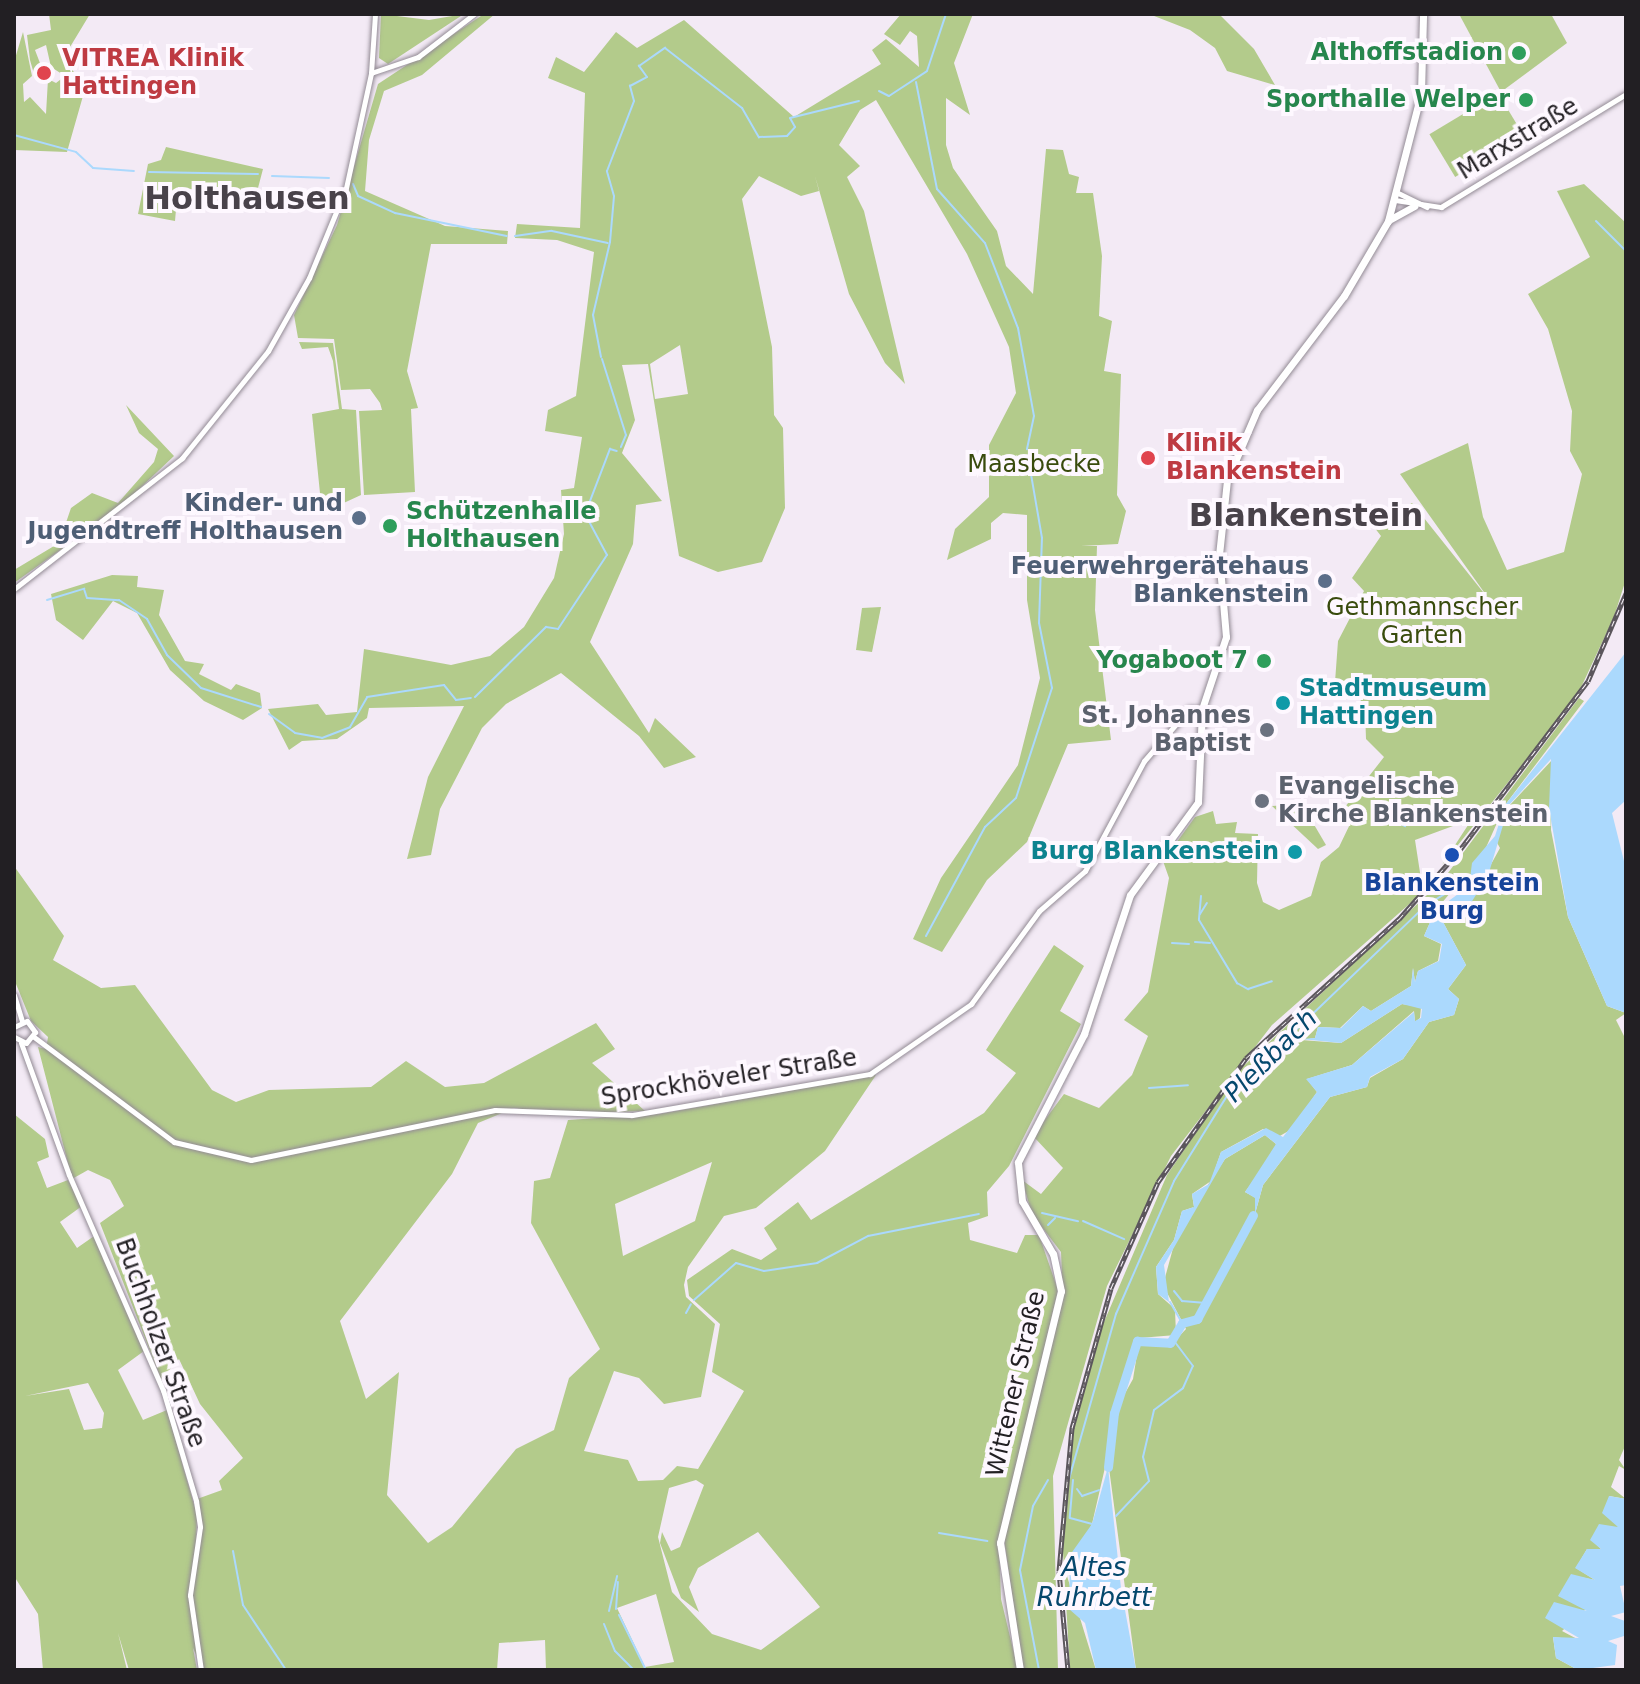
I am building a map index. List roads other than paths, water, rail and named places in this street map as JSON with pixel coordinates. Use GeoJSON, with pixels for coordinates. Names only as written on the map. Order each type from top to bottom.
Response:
{"type":"FeatureCollection","features":[{"type":"Feature","properties":{"kind":"main road","name":"Wittener Straße"},"geometry":{"type":"LineString","coordinates":[[1020,1670],[1000,1543],[1061,1283],[1053,1254],[1022,1201],[1018,1162],[1092,1015],[1130,895],[1198,802],[1202,709],[1226,637],[1219,529],[1234,456],[1257,410],[1350,287],[1388,221],[1421,93],[1423,14]]}},
{"type":"Feature","properties":{"kind":"main road"},"geometry":{"type":"LineString","coordinates":[[1388,221],[1414,206]]}},
{"type":"Feature","properties":{"kind":"street"},"geometry":{"type":"LineString","coordinates":[[14,589],[182,458],[268,351],[340,203],[371,73],[375,14]]}},
{"type":"Feature","properties":{"kind":"street"},"geometry":{"type":"LineString","coordinates":[[371,73],[418,57],[474,14]]}},
{"type":"Feature","properties":{"kind":"street","name":"Marxstraße"},"geometry":{"type":"LineString","coordinates":[[1396,196],[1414,206],[1445,205],[1626,94]]}},
{"type":"Feature","properties":{"kind":"street"},"geometry":{"type":"LineString","coordinates":[[1396,196],[1427,207]]}},
{"type":"Feature","properties":{"kind":"street","name":"Sprockhöveler Straße"},"geometry":{"type":"LineString","coordinates":[[22,1021],[32,1024],[34,1037],[174,1142],[251,1160],[495,1110],[632,1115],[870,1074],[971,1004],[1039,911],[1085,871],[1144,761],[1189,709],[1202,709]]}},
{"type":"Feature","properties":{"kind":"street"},"geometry":{"type":"LineString","coordinates":[[14,995],[22,1021],[14,1027]]}},
{"type":"Feature","properties":{"kind":"street"},"geometry":{"type":"LineString","coordinates":[[14,1037],[21,1043],[34,1037]]}},
{"type":"Feature","properties":{"kind":"street","name":"Buchholzer Straße"},"geometry":{"type":"LineString","coordinates":[[21,1043],[69,1175],[163,1390],[196,1501],[200,1527],[190,1595],[201,1670]]}},
{"type":"Feature","properties":{"kind":"water"},"geometry":{"type":"Polygon","coordinates":[[[1626,652],[1626,800],[1612,813],[1626,869],[1626,1013],[1607,1006],[1568,917],[1549,808],[1551,759],[1509,805],[1488,876],[1462,917],[1443,922],[1466,965],[1448,989],[1459,999],[1454,1015],[1429,1022],[1403,1059],[1370,1077],[1367,1087],[1330,1097],[1263,1185],[1255,1214],[1255,1198],[1245,1192],[1276,1144],[1265,1135],[1225,1159],[1164,1265],[1169,1302],[1158,1294],[1156,1267],[1174,1240],[1182,1211],[1194,1207],[1192,1194],[1209,1184],[1221,1152],[1266,1128],[1283,1137],[1317,1092],[1306,1079],[1352,1065],[1414,1012],[1415,1021],[1421,1018],[1422,1009],[1402,1004],[1341,1043],[1301,1039],[1315,1038],[1318,1027],[1341,1028],[1363,1006],[1371,1011],[1411,986],[1413,968],[1415,982],[1418,971],[1439,961],[1442,944],[1424,936],[1435,911],[1469,886],[1472,863],[1495,836],[1505,805],[1626,652]]]}},
{"type":"Feature","properties":{"kind":"water","name":"Altes Ruhrbett"},"geometry":{"type":"Polygon","coordinates":[[[1108,1467],[1121,1588],[1136,1670],[1096,1670],[1085,1623],[1069,1609],[1070,1555],[1092,1524],[1108,1467]]]}},
{"type":"Feature","properties":{"kind":"water"},"geometry":{"type":"Polygon","coordinates":[[[1609,1496],[1626,1499],[1626,1585],[1620,1586],[1626,1612],[1611,1616],[1625,1621],[1624,1636],[1608,1641],[1617,1645],[1615,1665],[1578,1670],[1556,1658],[1553,1637],[1579,1638],[1545,1618],[1554,1602],[1587,1611],[1558,1596],[1571,1574],[1595,1580],[1575,1568],[1587,1549],[1601,1549],[1590,1540],[1599,1524],[1618,1527],[1602,1513],[1609,1496]]]}},
{"type":"Feature","properties":{"kind":"waterway","name":"Maasbecke"},"geometry":{"type":"LineString","coordinates":[[879,91],[889,96],[927,71],[946,14]]}},
{"type":"Feature","properties":{"kind":"waterway","name":"Maasbecke"},"geometry":{"type":"LineString","coordinates":[[601,357],[593,315],[610,242],[614,196],[607,171],[634,101],[630,86],[647,77],[639,66],[665,48],[742,108],[759,137],[787,136],[795,127],[790,118],[859,101]]}},
{"type":"Feature","properties":{"kind":"waterway"},"geometry":{"type":"LineString","coordinates":[[916,82],[937,189],[985,243],[1018,328],[1034,416],[1027,449]]}},
{"type":"Feature","properties":{"kind":"waterway","name":"Maasbecke"},"geometry":{"type":"LineString","coordinates":[[14,135],[76,152],[93,168],[134,171]]}},
{"type":"Feature","properties":{"kind":"waterway","name":"Maasbecke"},"geometry":{"type":"LineString","coordinates":[[149,172],[258,174]]}},
{"type":"Feature","properties":{"kind":"waterway","name":"Maasbecke"},"geometry":{"type":"LineString","coordinates":[[272,176],[329,178]]}},
{"type":"Feature","properties":{"kind":"waterway","name":"Maasbecke"},"geometry":{"type":"LineString","coordinates":[[353,184],[358,196],[395,213],[507,236]]}},
{"type":"Feature","properties":{"kind":"waterway"},"geometry":{"type":"LineString","coordinates":[[1596,221],[1626,251]]}},
{"type":"Feature","properties":{"kind":"waterway","name":"Maasbecke"},"geometry":{"type":"LineString","coordinates":[[515,236],[552,231],[608,243]]}},
{"type":"Feature","properties":{"kind":"waterway"},"geometry":{"type":"LineString","coordinates":[[602,359],[626,435],[621,447]]}},
{"type":"Feature","properties":{"kind":"waterway"},"geometry":{"type":"LineString","coordinates":[[475,697],[546,627],[558,629],[607,555],[585,514],[610,449],[617,451]]}},
{"type":"Feature","properties":{"kind":"waterway"},"geometry":{"type":"LineString","coordinates":[[926,936],[985,827],[1016,798],[1052,688],[1039,623],[1042,538],[1028,457]]}},
{"type":"Feature","properties":{"kind":"waterway"},"geometry":{"type":"LineString","coordinates":[[47,600],[84,589],[87,598],[119,600],[147,619],[167,655],[201,688],[261,707]]}},
{"type":"Feature","properties":{"kind":"waterway"},"geometry":{"type":"LineString","coordinates":[[269,714],[295,733],[322,738],[350,727],[367,697],[444,685],[456,700],[471,698]]}},
{"type":"Feature","properties":{"kind":"waterway"},"geometry":{"type":"LineString","coordinates":[[1380,811],[1387,815]]}},
{"type":"Feature","properties":{"kind":"waterway"},"geometry":{"type":"LineString","coordinates":[[1389,818],[1405,826]]}},
{"type":"Feature","properties":{"kind":"waterway","name":"Pleßbach"},"geometry":{"type":"LineString","coordinates":[[1069,1479],[1116,1314],[1174,1181],[1227,1096],[1425,906],[1471,878]]}},
{"type":"Feature","properties":{"kind":"waterway"},"geometry":{"type":"LineString","coordinates":[[1201,896],[1199,920],[1237,983],[1248,989],[1272,981]]}},
{"type":"Feature","properties":{"kind":"waterway"},"geometry":{"type":"LineString","coordinates":[[1200,914],[1207,903]]}},
{"type":"Feature","properties":{"kind":"waterway"},"geometry":{"type":"LineString","coordinates":[[1195,942],[1210,943]]}},
{"type":"Feature","properties":{"kind":"waterway"},"geometry":{"type":"LineString","coordinates":[[1172,943],[1189,944]]}},
{"type":"Feature","properties":{"kind":"waterway"},"geometry":{"type":"LineString","coordinates":[[1149,1088],[1188,1085]]}},
{"type":"Feature","properties":{"kind":"waterway"},"geometry":{"type":"LineString","coordinates":[[1042,1213],[1078,1221]]}},
{"type":"Feature","properties":{"kind":"waterway"},"geometry":{"type":"LineString","coordinates":[[694,1300],[736,1263],[764,1271],[817,1263],[868,1236],[979,1214]]}},
{"type":"Feature","properties":{"kind":"waterway","name":"Altes Ruhrbett"},"geometry":{"type":"LineString","coordinates":[[1108,1467],[1114,1413],[1137,1341],[1170,1343],[1182,1323],[1197,1319],[1253,1215]]}},
{"type":"Feature","properties":{"kind":"waterway"},"geometry":{"type":"LineString","coordinates":[[1048,1225],[1055,1218]]}},
{"type":"Feature","properties":{"kind":"waterway"},"geometry":{"type":"LineString","coordinates":[[1083,1221],[1124,1239]]}},
{"type":"Feature","properties":{"kind":"waterway"},"geometry":{"type":"LineString","coordinates":[[1174,1291],[1182,1301],[1206,1303]]}},
{"type":"Feature","properties":{"kind":"waterway"},"geometry":{"type":"LineString","coordinates":[[1170,1302],[1182,1323]]}},
{"type":"Feature","properties":{"kind":"waterway"},"geometry":{"type":"LineString","coordinates":[[686,1313],[691,1304]]}},
{"type":"Feature","properties":{"kind":"waterway"},"geometry":{"type":"LineString","coordinates":[[1116,1516],[1149,1481],[1143,1457],[1154,1410],[1183,1388],[1193,1366],[1174,1341]]}},
{"type":"Feature","properties":{"kind":"waterway","name":"Pleßbach"},"geometry":{"type":"LineString","coordinates":[[1039,1670],[1020,1570],[1033,1506],[1048,1480]]}},
{"type":"Feature","properties":{"kind":"waterway"},"geometry":{"type":"LineString","coordinates":[[1073,1480],[1070,1518],[1092,1524]]}},
{"type":"Feature","properties":{"kind":"waterway"},"geometry":{"type":"LineString","coordinates":[[1077,1489],[1082,1496],[1099,1490]]}},
{"type":"Feature","properties":{"kind":"waterway"},"geometry":{"type":"LineString","coordinates":[[939,1533],[987,1541]]}},
{"type":"Feature","properties":{"kind":"waterway"},"geometry":{"type":"LineString","coordinates":[[233,1551],[243,1605],[286,1670]]}},
{"type":"Feature","properties":{"kind":"waterway"},"geometry":{"type":"LineString","coordinates":[[609,1611],[617,1576]]}},
{"type":"Feature","properties":{"kind":"waterway"},"geometry":{"type":"LineString","coordinates":[[616,1609],[618,1582]]}},
{"type":"Feature","properties":{"kind":"waterway"},"geometry":{"type":"LineString","coordinates":[[619,1615],[646,1670]]}},
{"type":"Feature","properties":{"kind":"waterway"},"geometry":{"type":"LineString","coordinates":[[604,1624],[615,1651],[634,1670]]}},
{"type":"Feature","properties":{"kind":"railway"},"geometry":{"type":"LineString","coordinates":[[1068,1670],[1059,1571],[1072,1428],[1111,1288],[1158,1182],[1246,1058],[1399,919],[1459,851],[1588,681],[1626,593]]}},
{"type":"Feature","properties":{"kind":"place","name":"Althoffstadion"},"geometry":{"type":"Point","coordinates":[1519,53]}},
{"type":"Feature","properties":{"kind":"place","name":"VITREA Klinik Hattingen"},"geometry":{"type":"Point","coordinates":[44,73]}},
{"type":"Feature","properties":{"kind":"place","name":"Sporthalle Welper"},"geometry":{"type":"Point","coordinates":[1526,100]}},
{"type":"Feature","properties":{"kind":"place","name":"Klinik Blankenstein"},"geometry":{"type":"Point","coordinates":[1148,458]}},
{"type":"Feature","properties":{"kind":"place","name":"Kinder- und Jugendtreff Holthausen"},"geometry":{"type":"Point","coordinates":[359,518]}},
{"type":"Feature","properties":{"kind":"place","name":"Schützenhalle Holthausen"},"geometry":{"type":"Point","coordinates":[390,526]}},
{"type":"Feature","properties":{"kind":"place","name":"Feuerwehrgerätehaus Blankenstein"},"geometry":{"type":"Point","coordinates":[1325,581]}},
{"type":"Feature","properties":{"kind":"place","name":"Yogaboot 7"},"geometry":{"type":"Point","coordinates":[1264,661]}},
{"type":"Feature","properties":{"kind":"place","name":"Stadtmuseum Hattingen"},"geometry":{"type":"Point","coordinates":[1283,703]}},
{"type":"Feature","properties":{"kind":"place","name":"St. Johannes Baptist"},"geometry":{"type":"Point","coordinates":[1267,730]}},
{"type":"Feature","properties":{"kind":"place","name":"Evangelische Kirche Blankenstein"},"geometry":{"type":"Point","coordinates":[1262,801]}},
{"type":"Feature","properties":{"kind":"place","name":"Burg Blankenstein"},"geometry":{"type":"Point","coordinates":[1295,852]}},
{"type":"Feature","properties":{"kind":"place","name":"Blankenstein Burg"},"geometry":{"type":"Point","coordinates":[1452,855]}},
{"type":"Feature","properties":{"kind":"district","name":"Holthausen"},"geometry":{"type":"Point","coordinates":[247,198]}},
{"type":"Feature","properties":{"kind":"district","name":"Blankenstein"},"geometry":{"type":"Point","coordinates":[1306,515]}},
{"type":"Feature","properties":{"kind":"park label","name":"Gethmannscher Garten"},"geometry":{"type":"Point","coordinates":[1422,622]}}]}
